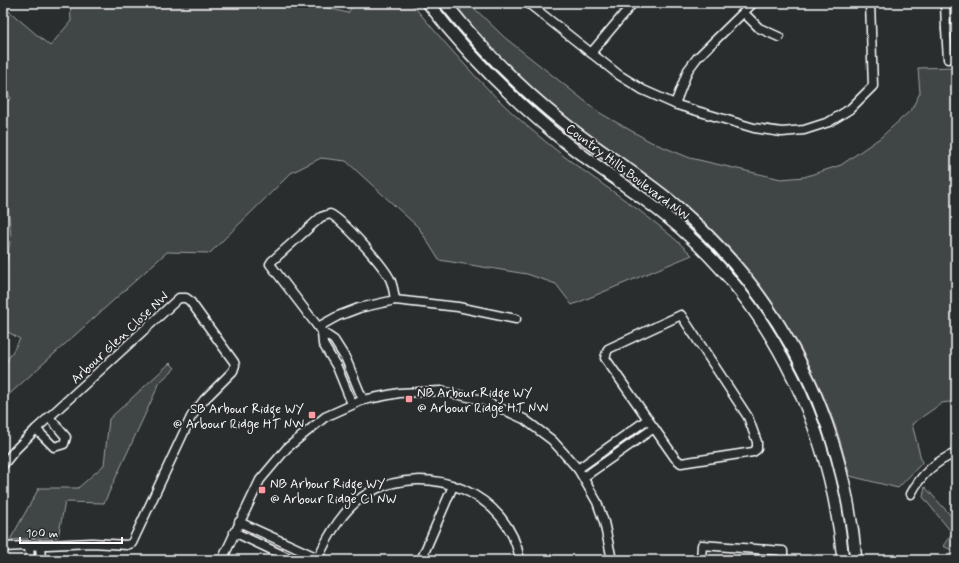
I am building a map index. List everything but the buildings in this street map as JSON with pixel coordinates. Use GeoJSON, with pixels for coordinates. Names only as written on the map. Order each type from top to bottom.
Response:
{"type":"FeatureCollection","features":[{"type":"Feature","properties":{"kind":"main road","name":"Country Hills Boulevard NW"},"geometry":{"type":"LineString","coordinates":[[428,3],[482,66],[538,119],[571,147],[656,207],[681,229],[718,266],[754,311],[788,367],[804,400],[821,446],[836,506],[843,560]]}},
{"type":"Feature","properties":{"kind":"main road","name":"Country Hills Boulevard NW"},"geometry":{"type":"LineString","coordinates":[[446,4],[472,35],[519,84],[564,124],[679,208],[708,236],[755,289],[791,345],[819,402],[842,469],[851,517],[856,560]]}},
{"type":"Feature","properties":{"kind":"street"},"geometry":{"type":"LineString","coordinates":[[528,3],[619,76],[642,90],[675,104],[754,128],[782,132],[804,130],[829,122],[850,109],[873,86],[870,3]]}},
{"type":"Feature","properties":{"kind":"street"},"geometry":{"type":"LineString","coordinates":[[591,53],[633,3]]}},
{"type":"Feature","properties":{"kind":"street"},"geometry":{"type":"LineString","coordinates":[[675,104],[688,70],[697,58],[753,3]]}},
{"type":"Feature","properties":{"kind":"street"},"geometry":{"type":"LineString","coordinates":[[945,3],[948,59]]}},
{"type":"Feature","properties":{"kind":"street"},"geometry":{"type":"LineString","coordinates":[[744,13],[759,28],[779,37]]}},
{"type":"Feature","properties":{"kind":"street"},"geometry":{"type":"LineString","coordinates":[[946,29],[956,29]]}},
{"type":"Feature","properties":{"kind":"street"},"geometry":{"type":"LineString","coordinates":[[363,400],[342,352],[334,340],[320,330],[270,264],[321,217],[326,215],[333,216],[375,259],[390,279],[396,300]]}},
{"type":"Feature","properties":{"kind":"street","name":"Arbour Glen Close NW"},"geometry":{"type":"LineString","coordinates":[[3,465],[15,450],[49,417],[178,298],[186,298],[190,301],[234,362],[232,371],[204,400],[192,417],[132,543],[127,545],[92,543],[3,546]]}},
{"type":"Feature","properties":{"kind":"street"},"geometry":{"type":"LineString","coordinates":[[320,330],[338,316],[359,308],[396,300],[458,307],[516,319]]}},
{"type":"Feature","properties":{"kind":"street"},"geometry":{"type":"LineString","coordinates":[[681,315],[748,417],[758,446],[749,454],[681,462],[675,458],[648,419],[606,358],[606,351],[681,315]]}},
{"type":"Feature","properties":{"kind":"street"},"geometry":{"type":"LineString","coordinates":[[320,330],[324,344],[352,404]]}},
{"type":"Feature","properties":{"kind":"street"},"geometry":{"type":"LineString","coordinates":[[222,560],[260,480],[287,448],[325,417],[363,400],[399,393],[441,391],[482,400],[524,419],[552,440],[584,477],[604,522],[612,560]]}},
{"type":"Feature","properties":{"kind":"street"},"geometry":{"type":"LineString","coordinates":[[36,430],[54,447],[64,444],[66,437],[49,417]]}},
{"type":"Feature","properties":{"kind":"street"},"geometry":{"type":"LineString","coordinates":[[578,469],[648,419]]}},
{"type":"Feature","properties":{"kind":"street"},"geometry":{"type":"LineString","coordinates":[[584,477],[654,428]]}},
{"type":"Feature","properties":{"kind":"street"},"geometry":{"type":"LineString","coordinates":[[911,494],[916,484],[933,464],[956,453]]}},
{"type":"Feature","properties":{"kind":"street"},"geometry":{"type":"LineString","coordinates":[[239,522],[317,559],[334,526],[350,507],[370,492],[393,484],[417,480],[436,481],[472,493],[487,503],[506,522],[517,544],[520,560]]}},
{"type":"Feature","properties":{"kind":"street"},"geometry":{"type":"LineString","coordinates":[[422,560],[453,486]]}},
{"type":"Feature","properties":{"kind":"street"},"geometry":{"type":"LineString","coordinates":[[234,532],[293,560]]}},
{"type":"Feature","properties":{"kind":"street"},"geometry":{"type":"LineString","coordinates":[[40,545],[41,560]]}},
{"type":"Feature","properties":{"kind":"street"},"geometry":{"type":"LineString","coordinates":[[29,546],[30,560]]}},
{"type":"Feature","properties":{"kind":"street"},"geometry":{"type":"LineString","coordinates":[[701,560],[702,546],[783,551],[783,560]]}},
{"type":"Feature","properties":{"kind":"shaded area"},"geometry":{"type":"Polygon","coordinates":[[[70,3],[307,3],[348,13],[354,3],[411,3],[475,76],[509,110],[564,156],[657,224],[692,255],[572,305],[556,284],[527,274],[439,260],[419,228],[346,161],[321,158],[291,173],[210,253],[167,252],[3,400],[3,368],[20,339],[3,329],[3,283],[11,236],[8,206],[3,186],[3,103],[11,99],[3,83],[3,6],[50,46],[71,21],[70,3]]]}},
{"type":"Feature","properties":{"kind":"shaded area"},"geometry":{"type":"Polygon","coordinates":[[[463,3],[469,3],[504,37],[600,113],[651,142],[690,158],[781,179],[804,177],[841,165],[880,138],[911,110],[920,93],[918,68],[956,67],[956,401],[942,403],[912,424],[922,463],[898,488],[850,476],[837,431],[824,396],[808,363],[790,330],[770,299],[748,269],[724,242],[669,192],[581,129],[526,82],[475,29],[460,10],[463,3]]]}},
{"type":"Feature","properties":{"kind":"shaded area"},"geometry":{"type":"Polygon","coordinates":[[[170,363],[175,368],[160,382],[104,503],[65,502],[58,537],[10,540],[39,488],[78,488],[104,465],[109,419],[170,363]]]}},
{"type":"Feature","properties":{"kind":"shaded area"},"geometry":{"type":"Polygon","coordinates":[[[925,487],[953,518],[956,514],[956,552],[943,546],[952,533],[923,497],[925,487]]]}},
{"type":"Feature","properties":{"kind":"place","name":"NB Arbour Ridge WY @ Arbour Ridge HT NW"},"geometry":{"type":"Point","coordinates":[409,399]}},
{"type":"Feature","properties":{"kind":"place","name":"SB Arbour Ridge WY @ Arbour Ridge HT NW"},"geometry":{"type":"Point","coordinates":[312,415]}},
{"type":"Feature","properties":{"kind":"place","name":"NB Arbour Ridge WY @ Arbour Ridge CI NW"},"geometry":{"type":"Point","coordinates":[262,490]}}]}
